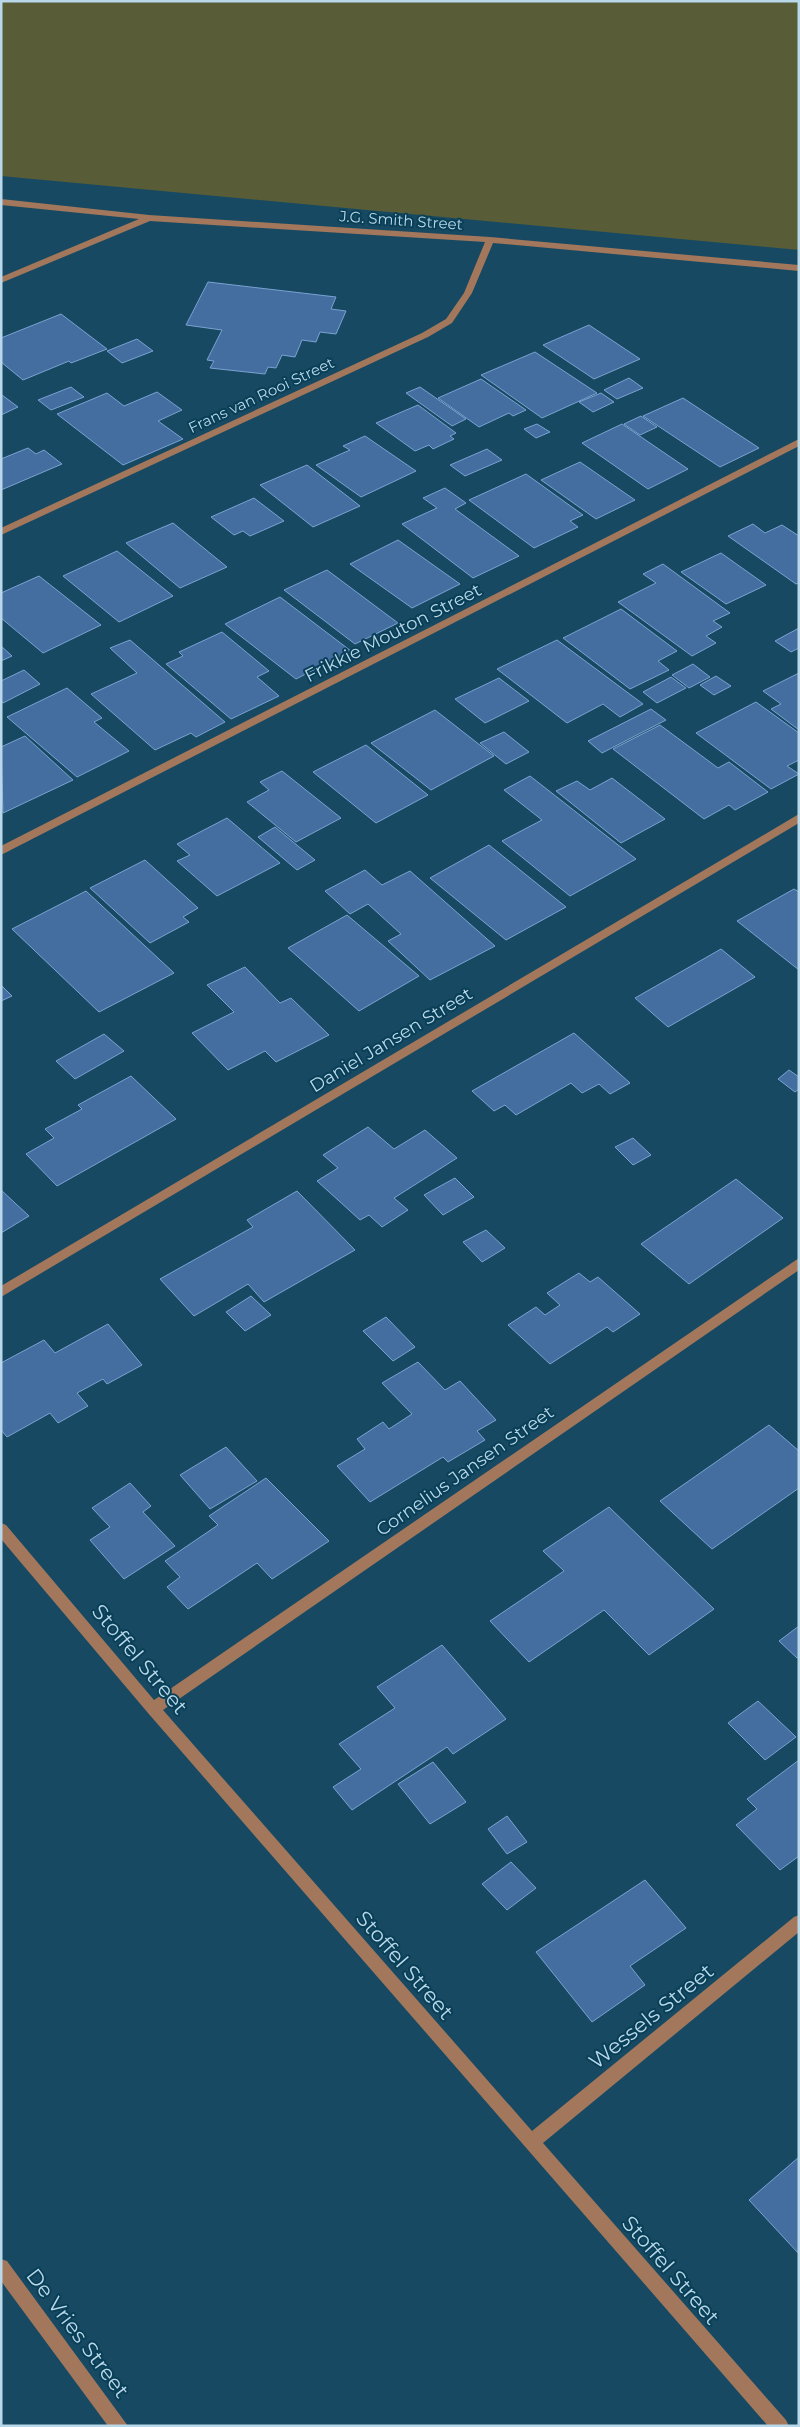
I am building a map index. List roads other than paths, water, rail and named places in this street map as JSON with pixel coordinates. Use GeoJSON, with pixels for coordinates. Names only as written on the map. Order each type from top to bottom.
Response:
{"type":"FeatureCollection","features":[{"type":"Feature","properties":{"kind":"street","name":"J.G. Smith Street"},"geometry":{"type":"LineString","coordinates":[[1,202],[149,218],[490,240],[799,268]]}},
{"type":"Feature","properties":{"kind":"street"},"geometry":{"type":"LineString","coordinates":[[1,280],[149,218]]}},
{"type":"Feature","properties":{"kind":"street","name":"Frans van Rooi Street"},"geometry":{"type":"LineString","coordinates":[[1,532],[402,346],[449,321],[468,293],[490,240]]}},
{"type":"Feature","properties":{"kind":"street","name":"Frikkie Mouton Street"},"geometry":{"type":"LineString","coordinates":[[1,851],[799,442]]}},
{"type":"Feature","properties":{"kind":"street","name":"Daniel Jansen Street"},"geometry":{"type":"LineString","coordinates":[[1,1292],[799,818]]}},
{"type":"Feature","properties":{"kind":"street","name":"Cornelius Jansen Street"},"geometry":{"type":"LineString","coordinates":[[153,1709],[799,1263]]}},
{"type":"Feature","properties":{"kind":"street","name":"Stoffel Street"},"geometry":{"type":"LineString","coordinates":[[1,1529],[153,1709],[780,2426]]}},
{"type":"Feature","properties":{"kind":"street","name":"Wessels Street"},"geometry":{"type":"LineString","coordinates":[[531,2142],[799,1922]]}},
{"type":"Feature","properties":{"kind":"street","name":"De Vries Street"},"geometry":{"type":"LineString","coordinates":[[1,2267],[119,2426]]}}]}
